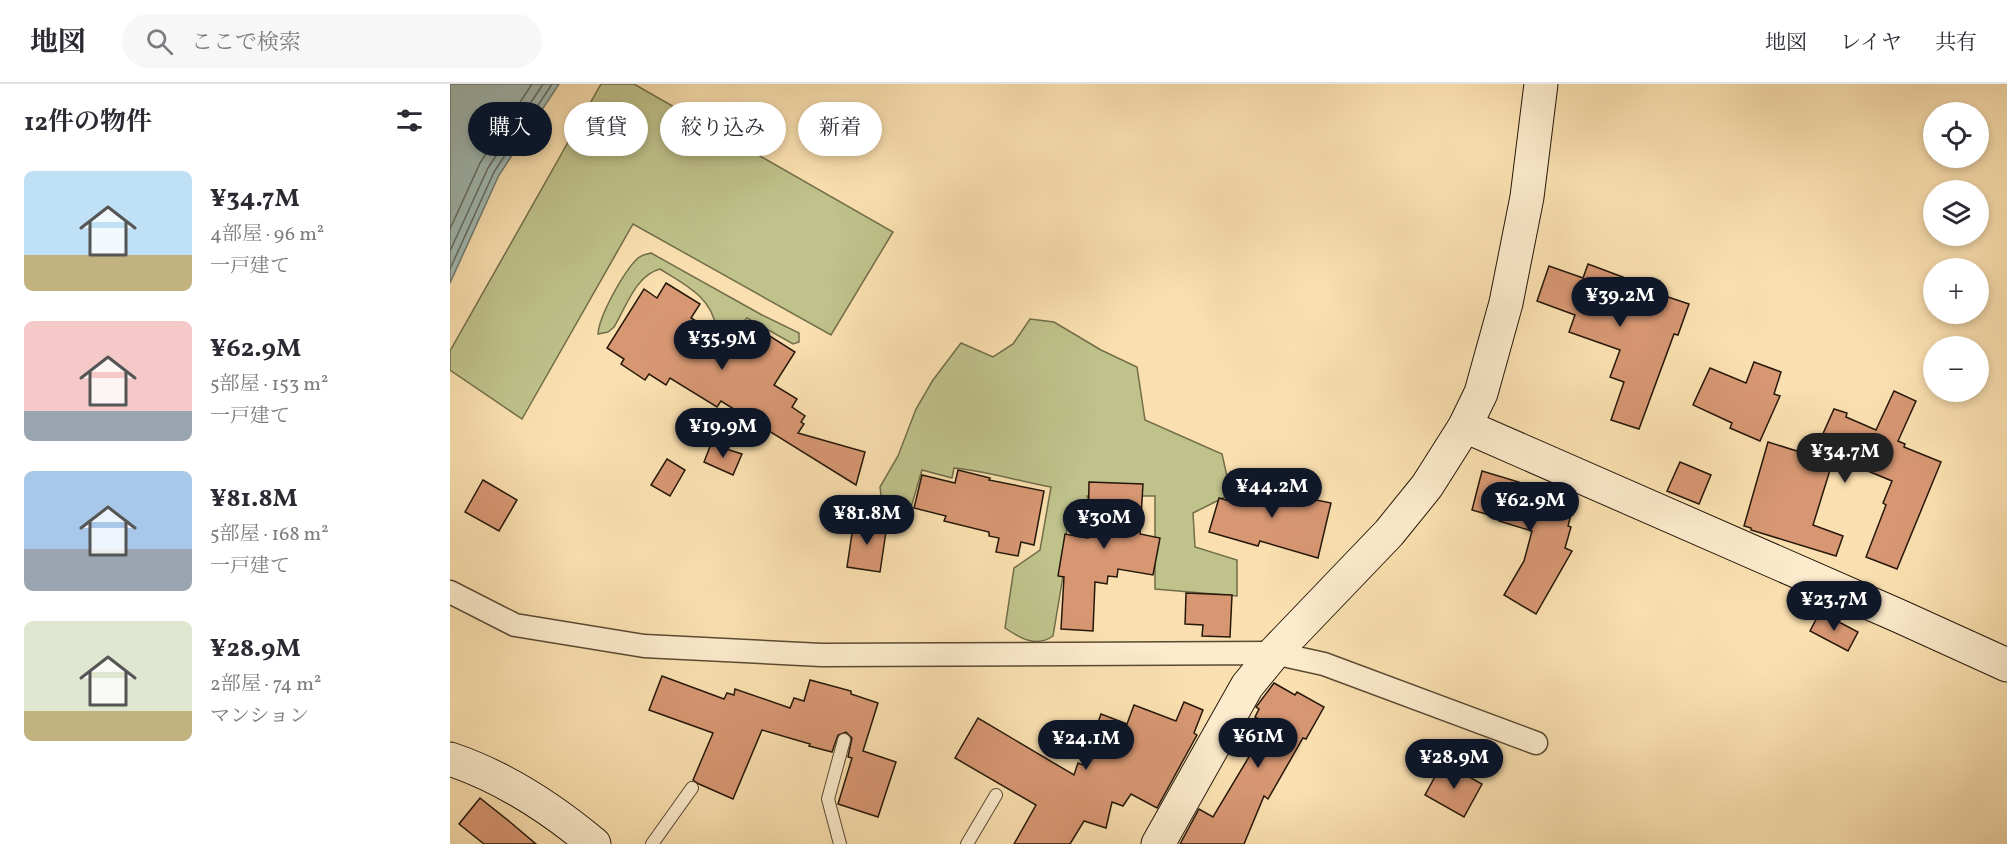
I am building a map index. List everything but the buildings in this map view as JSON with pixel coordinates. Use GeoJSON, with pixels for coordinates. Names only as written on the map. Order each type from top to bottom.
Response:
{"type":"FeatureCollection","features":[{"type":"Feature","properties":{"kind":"street"},"geometry":{"type":"LineString","coordinates":[[1158,844],[1246,686],[1274,653],[1389,533],[1427,486],[1465,426],[1481,393],[1506,303],[1527,197],[1541,84]]}},
{"type":"Feature","properties":{"kind":"street"},"geometry":{"type":"LineString","coordinates":[[1465,426],[2007,665]]}},
{"type":"Feature","properties":{"kind":"street"},"geometry":{"type":"LineString","coordinates":[[450,592],[515,625],[644,646],[820,655],[1274,653],[1324,664],[1536,743]]}},
{"type":"Feature","properties":{"kind":"street"},"geometry":{"type":"LineString","coordinates":[[450,759],[470,765],[510,784],[561,816],[594,844]]}},
{"type":"Feature","properties":{"kind":"lane"},"geometry":{"type":"LineString","coordinates":[[840,844],[828,799],[844,740]]}},
{"type":"Feature","properties":{"kind":"lane"},"geometry":{"type":"LineString","coordinates":[[652,844],[692,788]]}},
{"type":"Feature","properties":{"kind":"lane"},"geometry":{"type":"LineString","coordinates":[[967,844],[996,795]]}},
{"type":"Feature","properties":{"kind":"green space"},"geometry":{"type":"Polygon","coordinates":[[[601,84],[634,84],[666,102],[660,102],[660,156],[760,156],[893,232],[831,335],[633,224],[522,419],[450,370],[450,351],[564,149],[564,156],[648,156],[648,102],[591,102],[601,84]]]}},
{"type":"Feature","properties":{"kind":"green space"},"geometry":{"type":"Polygon","coordinates":[[[651,253],[799,333],[799,342],[793,344],[747,318],[735,330],[716,328],[709,308],[696,292],[660,269],[652,272],[638,285],[614,327],[608,332],[598,334],[607,305],[626,273],[639,257],[651,253]]]}},
{"type":"Feature","properties":{"kind":"green space"},"geometry":{"type":"Polygon","coordinates":[[[1030,319],[1054,322],[1101,350],[1137,367],[1145,420],[1222,454],[1231,494],[1193,513],[1195,547],[1237,560],[1237,596],[1155,589],[1155,496],[1087,496],[1093,513],[1068,512],[1063,576],[1053,636],[1047,640],[1028,640],[1005,628],[1014,568],[1040,550],[1051,487],[966,469],[954,468],[952,478],[922,470],[907,521],[894,526],[883,513],[880,487],[898,456],[916,409],[933,380],[961,343],[993,357],[1013,344],[1030,319]]]}},
{"type":"Feature","properties":{"kind":"water"},"geometry":{"type":"Polygon","coordinates":[[[450,84],[559,84],[547,102],[468,102],[468,156],[512,156],[499,175],[450,283],[450,84]]]}}]}
